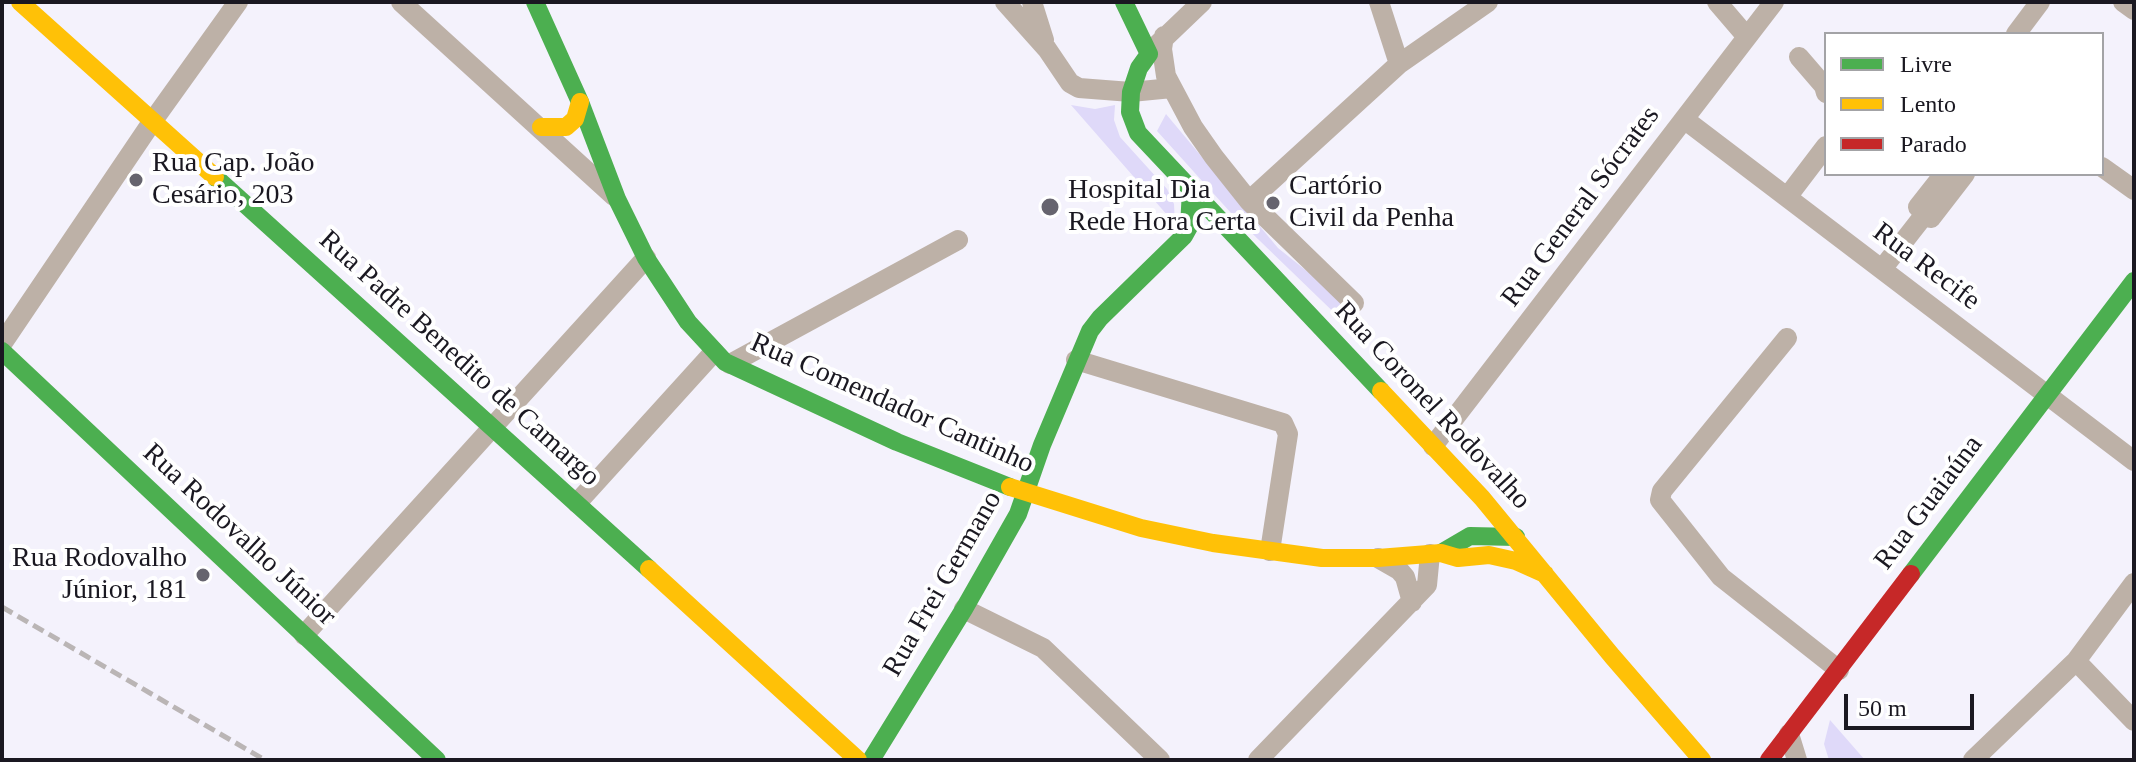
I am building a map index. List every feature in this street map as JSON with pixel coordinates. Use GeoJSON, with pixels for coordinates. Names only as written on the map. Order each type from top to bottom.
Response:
{"type":"FeatureCollection","features":[{"type":"Feature","properties":{"kind":"main road","name":"Rua Padre Benedito de Camargo"},"geometry":{"type":"LineString","coordinates":[[20,2],[493,426],[858,760]]}},
{"type":"Feature","properties":{"kind":"main road","name":"Rua Comendador Cantinho"},"geometry":{"type":"LineString","coordinates":[[535,2],[580,102],[617,199],[646,258],[680,311],[722,358],[897,442],[1027,494],[1141,528],[1213,543],[1322,558],[1378,558],[1435,553],[1458,558],[1489,555],[1516,561],[1545,574]]}},
{"type":"Feature","properties":{"kind":"main road"},"geometry":{"type":"LineString","coordinates":[[1124,2],[1149,54],[1139,68],[1131,92]]}},
{"type":"Feature","properties":{"kind":"main road","name":"Rua Coronel Rodovalho"},"geometry":{"type":"LineString","coordinates":[[1131,92],[1130,112],[1138,133],[1516,537],[1702,760]]}},
{"type":"Feature","properties":{"kind":"main road"},"geometry":{"type":"LineString","coordinates":[[541,127],[566,127],[575,119],[580,102]]}},
{"type":"Feature","properties":{"kind":"main road","name":"Rua Frei Germano"},"geometry":{"type":"LineString","coordinates":[[871,760],[964,609],[1027,494],[1042,445],[1090,331],[1184,236],[1189,227],[1191,190]]}},
{"type":"Feature","properties":{"kind":"main road","name":"Rua Guaiaúna"},"geometry":{"type":"LineString","coordinates":[[1789,734],[2134,281]]}},
{"type":"Feature","properties":{"kind":"main road","name":"Rua Rodovalho Júnior"},"geometry":{"type":"LineString","coordinates":[[2,351],[437,760]]}},
{"type":"Feature","properties":{"kind":"main road","name":"Rua Comendador Cantinho"},"geometry":{"type":"LineString","coordinates":[[1435,553],[1470,536],[1516,537]]}},
{"type":"Feature","properties":{"kind":"street"},"geometry":{"type":"LineString","coordinates":[[2,344],[152,122],[238,2]]}},
{"type":"Feature","properties":{"kind":"street"},"geometry":{"type":"LineString","coordinates":[[401,2],[617,199]]}},
{"type":"Feature","properties":{"kind":"street"},"geometry":{"type":"LineString","coordinates":[[1005,2],[1047,49],[1070,83],[1079,88],[1131,92],[1172,88]]}},
{"type":"Feature","properties":{"kind":"street"},"geometry":{"type":"LineString","coordinates":[[1032,2],[1047,49]]}},
{"type":"Feature","properties":{"kind":"street"},"geometry":{"type":"LineString","coordinates":[[1149,54],[1202,2]]}},
{"type":"Feature","properties":{"kind":"street"},"geometry":{"type":"LineString","coordinates":[[1379,2],[1399,64]]}},
{"type":"Feature","properties":{"kind":"street"},"geometry":{"type":"LineString","coordinates":[[1249,201],[1399,64],[1488,2]]}},
{"type":"Feature","properties":{"kind":"street"},"geometry":{"type":"LineString","coordinates":[[1717,2],[1747,37]]}},
{"type":"Feature","properties":{"kind":"street","name":"Rua General Sócrates"},"geometry":{"type":"LineString","coordinates":[[1433,446],[1774,2]]}},
{"type":"Feature","properties":{"kind":"street"},"geometry":{"type":"LineString","coordinates":[[2018,32],[2040,2]]}},
{"type":"Feature","properties":{"kind":"street"},"geometry":{"type":"LineString","coordinates":[[2123,2],[2134,10]]}},
{"type":"Feature","properties":{"kind":"street"},"geometry":{"type":"LineString","coordinates":[[1139,32],[1151,37],[1164,36]]}},
{"type":"Feature","properties":{"kind":"street"},"geometry":{"type":"LineString","coordinates":[[1164,36],[1163,62],[1172,88],[1214,157],[1249,201],[1354,303]]}},
{"type":"Feature","properties":{"kind":"street"},"geometry":{"type":"LineString","coordinates":[[1799,57],[1824,86]]}},
{"type":"Feature","properties":{"kind":"street","name":"Rua Recife"},"geometry":{"type":"LineString","coordinates":[[1684,119],[2134,461]]}},
{"type":"Feature","properties":{"kind":"street"},"geometry":{"type":"LineString","coordinates":[[1788,196],[1824,149]]}},
{"type":"Feature","properties":{"kind":"street"},"geometry":{"type":"LineString","coordinates":[[2104,168],[2134,190]]}},
{"type":"Feature","properties":{"kind":"street"},"geometry":{"type":"LineString","coordinates":[[1942,176],[1918,207],[1933,218],[1964,176]]}},
{"type":"Feature","properties":{"kind":"street"},"geometry":{"type":"LineString","coordinates":[[1882,269],[1925,214]]}},
{"type":"Feature","properties":{"kind":"street"},"geometry":{"type":"LineString","coordinates":[[577,503],[722,358],[958,240]]}},
{"type":"Feature","properties":{"kind":"street"},"geometry":{"type":"LineString","coordinates":[[304,635],[646,258]]}},
{"type":"Feature","properties":{"kind":"street"},"geometry":{"type":"LineString","coordinates":[[1787,338],[1662,491],[1660,500],[1721,577],[1839,670]]}},
{"type":"Feature","properties":{"kind":"street"},"geometry":{"type":"LineString","coordinates":[[1076,360],[1283,423],[1288,434],[1270,551]]}},
{"type":"Feature","properties":{"kind":"street"},"geometry":{"type":"LineString","coordinates":[[1258,760],[1427,585],[1435,553]]}},
{"type":"Feature","properties":{"kind":"street"},"geometry":{"type":"LineString","coordinates":[[1378,558],[1405,577],[1412,602]]}},
{"type":"Feature","properties":{"kind":"street"},"geometry":{"type":"LineString","coordinates":[[1973,760],[2076,661],[2134,583]]}},
{"type":"Feature","properties":{"kind":"street"},"geometry":{"type":"LineString","coordinates":[[964,609],[1043,648],[1160,760]]}},
{"type":"Feature","properties":{"kind":"street"},"geometry":{"type":"LineString","coordinates":[[2076,661],[2134,721]]}},
{"type":"Feature","properties":{"kind":"street"},"geometry":{"type":"LineString","coordinates":[[1783,758],[1789,734]]}},
{"type":"Feature","properties":{"kind":"shaded area"},"geometry":{"type":"Polygon","coordinates":[[[1071,105],[1095,109],[1115,105],[1114,120],[1120,137],[1167,189],[1174,204],[1175,224],[1071,105]]]}},
{"type":"Feature","properties":{"kind":"shaded area"},"geometry":{"type":"Polygon","coordinates":[[[1166,114],[1278,248],[1359,313],[1350,328],[1231,213],[1157,131],[1166,114]]]}},
{"type":"Feature","properties":{"kind":"shaded area"},"geometry":{"type":"Polygon","coordinates":[[[1830,720],[1865,760],[1829,760],[1824,744],[1830,720]]]}},
{"type":"Feature","properties":{"kind":"railway"},"geometry":{"type":"LineString","coordinates":[[2,607],[265,760]]}},
{"type":"Feature","properties":{"kind":"traffic: fast"},"geometry":{"type":"LineString","coordinates":[[535,2],[580,102],[617,199],[646,258],[688,322],[725,362],[897,442],[1010,487]]}},
{"type":"Feature","properties":{"kind":"traffic: fast"},"geometry":{"type":"LineString","coordinates":[[1124,2],[1149,54],[1139,68],[1131,92],[1130,112],[1138,133],[1381,391]]}},
{"type":"Feature","properties":{"kind":"traffic: fast"},"geometry":{"type":"LineString","coordinates":[[215,177],[649,569]]}},
{"type":"Feature","properties":{"kind":"traffic: fast"},"geometry":{"type":"LineString","coordinates":[[871,760],[1018,514],[1042,445],[1090,331],[1184,236],[1189,227],[1191,190]]}},
{"type":"Feature","properties":{"kind":"traffic: fast"},"geometry":{"type":"LineString","coordinates":[[1911,574],[2134,281]]}},
{"type":"Feature","properties":{"kind":"traffic: fast"},"geometry":{"type":"LineString","coordinates":[[2,351],[437,760]]}},
{"type":"Feature","properties":{"kind":"traffic: fast"},"geometry":{"type":"LineString","coordinates":[[1441,553],[1470,536],[1516,537]]}},
{"type":"Feature","properties":{"kind":"traffic: slow"},"geometry":{"type":"LineString","coordinates":[[20,2],[215,177]]}},
{"type":"Feature","properties":{"kind":"traffic: slow"},"geometry":{"type":"LineString","coordinates":[[541,127],[566,127],[575,119],[580,102]]}},
{"type":"Feature","properties":{"kind":"traffic: slow"},"geometry":{"type":"LineString","coordinates":[[1381,391],[1482,498],[1702,760]]}},
{"type":"Feature","properties":{"kind":"traffic: slow"},"geometry":{"type":"LineString","coordinates":[[1010,487],[1141,528],[1213,543],[1322,558],[1441,553],[1458,558],[1489,555],[1516,561],[1545,574]]}},
{"type":"Feature","properties":{"kind":"traffic: slow"},"geometry":{"type":"LineString","coordinates":[[649,569],[858,760]]}},
{"type":"Feature","properties":{"kind":"traffic: jam"},"geometry":{"type":"LineString","coordinates":[[1769,760],[1911,574]]}},
{"type":"Feature","properties":{"kind":"place","name":"Rua Cap. João Cesário, 203"},"geometry":{"type":"Point","coordinates":[136,180]}},
{"type":"Feature","properties":{"kind":"place","name":"Cartório Civil da Penha"},"geometry":{"type":"Point","coordinates":[1273,203]}},
{"type":"Feature","properties":{"kind":"place","name":"Hospital Dia Rede Hora Certa"},"geometry":{"type":"Point","coordinates":[1050,207]}},
{"type":"Feature","properties":{"kind":"place","name":"Rua Rodovalho Júnior, 181"},"geometry":{"type":"Point","coordinates":[203,575]}}]}
